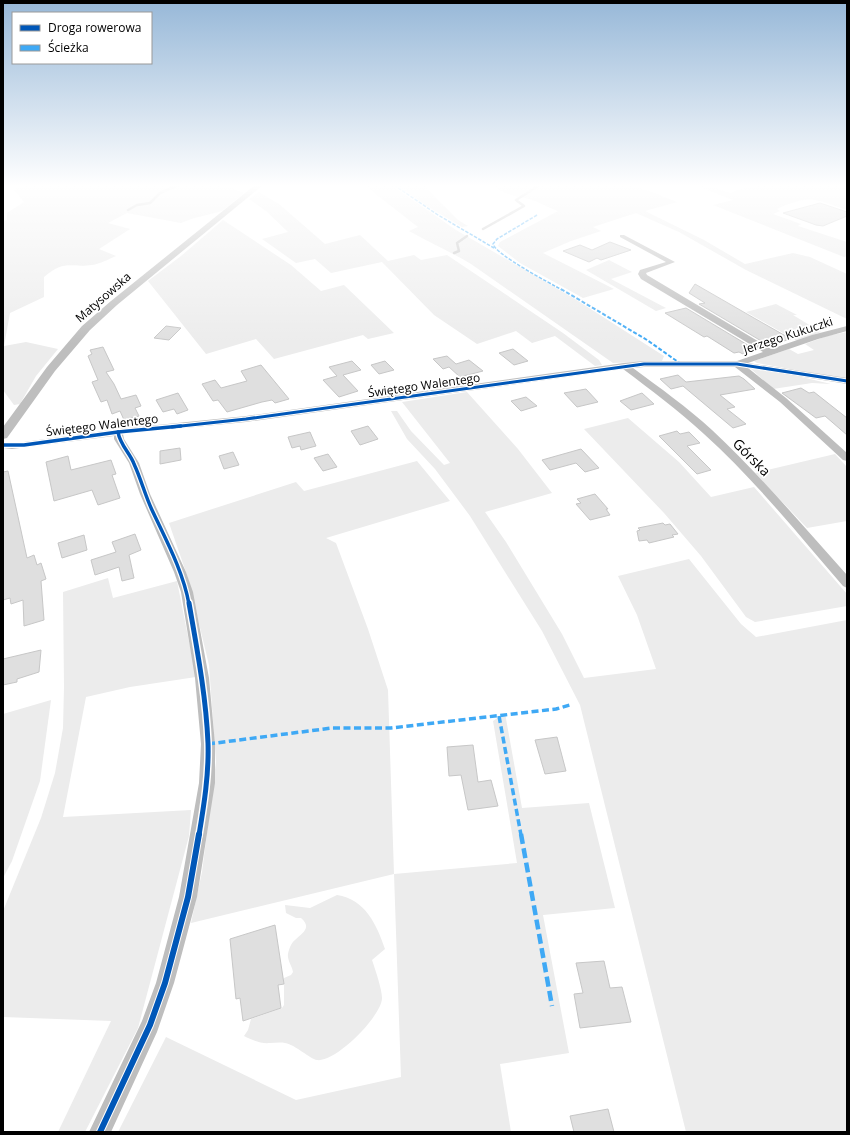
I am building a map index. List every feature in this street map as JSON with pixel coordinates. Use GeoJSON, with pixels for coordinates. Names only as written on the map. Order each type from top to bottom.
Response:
{"type":"FeatureCollection","features":[{"type":"Feature","properties":{"kind":"street","name":"Matysowska"},"geometry":{"type":"LineString","coordinates":[[3,435],[51,369],[86,328],[114,303],[194,238]]}},
{"type":"Feature","properties":{"kind":"street"},"geometry":{"type":"LineString","coordinates":[[626,238],[672,262],[643,272],[642,274],[644,277],[771,353]]}},
{"type":"Feature","properties":{"kind":"street","name":"Jerzego Kukuczki"},"geometry":{"type":"LineString","coordinates":[[737,364],[815,337],[847,328]]}},
{"type":"Feature","properties":{"kind":"street","name":"Świętego Walentego"},"geometry":{"type":"LineString","coordinates":[[3,444],[12,446],[24,445],[118,432],[246,419],[644,364],[737,364],[815,374],[847,381]]}},
{"type":"Feature","properties":{"kind":"street"},"geometry":{"type":"LineString","coordinates":[[737,364],[783,400],[847,458]]}},
{"type":"Feature","properties":{"kind":"street","name":"Górska"},"geometry":{"type":"LineString","coordinates":[[624,366],[673,402],[708,432],[759,483],[847,584]]}},
{"type":"Feature","properties":{"kind":"street"},"geometry":{"type":"LineString","coordinates":[[100,1132],[150,1025],[165,983],[188,897],[199,836],[206,784],[208,744],[202,678],[187,592],[180,572],[145,494],[134,463],[119,439],[118,432]]}},
{"type":"Feature","properties":{"kind":"shaded area"},"geometry":{"type":"Polygon","coordinates":[[[3,238],[116,238],[99,249],[116,256],[95,264],[84,266],[68,265],[51,271],[44,277],[44,297],[10,313],[4,346],[26,342],[58,349],[36,376],[20,404],[14,405],[3,390],[3,238]]]}},
{"type":"Feature","properties":{"kind":"shaded area"},"geometry":{"type":"Polygon","coordinates":[[[202,238],[250,238],[291,265],[321,291],[344,285],[394,333],[368,339],[363,335],[274,359],[256,339],[206,354],[148,281],[202,238]]]}},
{"type":"Feature","properties":{"kind":"shaded area"},"geometry":{"type":"Polygon","coordinates":[[[318,238],[325,244],[348,238],[363,238],[388,261],[414,255],[421,260],[447,255],[563,333],[599,360],[602,365],[595,366],[555,336],[532,343],[516,331],[477,344],[434,315],[382,262],[331,273],[315,259],[296,263],[262,239],[318,238]]]}},
{"type":"Feature","properties":{"kind":"shaded area"},"geometry":{"type":"Polygon","coordinates":[[[423,238],[470,238],[575,299],[664,356],[662,361],[613,363],[456,255],[423,238]]]}},
{"type":"Feature","properties":{"kind":"shaded area"},"geometry":{"type":"Polygon","coordinates":[[[508,238],[580,238],[543,253],[614,289],[583,298],[520,263],[498,246],[500,242],[508,238]]]}},
{"type":"Feature","properties":{"kind":"shaded area"},"geometry":{"type":"Polygon","coordinates":[[[690,238],[700,238],[745,264],[793,253],[810,257],[847,274],[847,319],[746,270],[690,238]]]}},
{"type":"Feature","properties":{"kind":"shaded area"},"geometry":{"type":"Polygon","coordinates":[[[796,238],[835,238],[847,242],[847,256],[844,257],[796,238]]]}},
{"type":"Feature","properties":{"kind":"shaded area"},"geometry":{"type":"Polygon","coordinates":[[[609,260],[632,272],[611,279],[666,308],[656,311],[586,270],[609,260]]]}},
{"type":"Feature","properties":{"kind":"shaded area"},"geometry":{"type":"Polygon","coordinates":[[[776,304],[797,315],[793,315],[821,332],[797,341],[746,312],[776,304]]]}},
{"type":"Feature","properties":{"kind":"shaded area"},"geometry":{"type":"Polygon","coordinates":[[[847,332],[847,379],[757,363],[754,361],[789,349],[798,354],[814,350],[805,344],[827,336],[847,332]]]}},
{"type":"Feature","properties":{"kind":"shaded area"},"geometry":{"type":"Polygon","coordinates":[[[751,369],[793,375],[831,384],[812,383],[773,389],[751,369]]]}},
{"type":"Feature","properties":{"kind":"shaded area"},"geometry":{"type":"Polygon","coordinates":[[[467,392],[518,449],[552,493],[485,512],[506,542],[562,634],[584,678],[656,669],[637,615],[618,576],[689,559],[741,624],[756,637],[847,620],[847,1132],[686,1132],[580,705],[542,631],[470,516],[435,469],[407,439],[391,411],[397,411],[411,431],[444,465],[450,463],[402,402],[467,392]]]}},
{"type":"Feature","properties":{"kind":"shaded area"},"geometry":{"type":"Polygon","coordinates":[[[628,418],[679,462],[711,497],[754,487],[847,594],[847,606],[755,622],[746,617],[701,556],[664,513],[584,429],[628,418]]]}},
{"type":"Feature","properties":{"kind":"shaded area"},"geometry":{"type":"Polygon","coordinates":[[[835,454],[847,467],[847,521],[807,528],[755,473],[835,454]]]}},
{"type":"Feature","properties":{"kind":"shaded area"},"geometry":{"type":"Polygon","coordinates":[[[417,461],[450,501],[326,538],[336,543],[368,629],[388,690],[394,874],[191,923],[202,872],[216,762],[209,665],[188,578],[169,523],[296,482],[304,491],[417,461]]]}},
{"type":"Feature","properties":{"kind":"shaded area"},"geometry":{"type":"Polygon","coordinates":[[[108,578],[113,598],[177,581],[196,677],[130,687],[86,697],[63,817],[191,810],[189,836],[138,1028],[85,1132],[58,1132],[111,1021],[3,1017],[3,911],[41,818],[55,773],[63,728],[63,592],[108,578]]]}},
{"type":"Feature","properties":{"kind":"shaded area"},"geometry":{"type":"Polygon","coordinates":[[[51,700],[40,781],[12,861],[3,878],[3,714],[51,700]]]}},
{"type":"Feature","properties":{"kind":"shaded area"},"geometry":{"type":"Polygon","coordinates":[[[505,713],[522,808],[589,803],[615,908],[543,915],[569,1053],[500,1064],[511,1132],[118,1132],[166,1037],[296,1100],[401,1077],[394,874],[517,863],[493,721],[505,713]]]}},
{"type":"Feature","properties":{"kind":"shaded area"},"geometry":{"type":"Polygon","coordinates":[[[337,895],[347,897],[368,914],[374,922],[385,949],[372,960],[382,994],[380,1006],[374,1016],[356,1037],[335,1054],[325,1059],[314,1059],[289,1044],[263,1043],[244,1036],[248,1030],[251,1019],[282,1008],[284,1005],[284,978],[291,975],[293,972],[288,958],[290,946],[306,928],[306,925],[301,918],[296,918],[286,913],[285,905],[310,908],[337,895]]]}},
{"type":"Feature","properties":{"kind":"building"},"geometry":{"type":"Polygon","coordinates":[[[610,242],[631,250],[601,260],[597,258],[589,262],[563,251],[580,245],[592,250],[610,242]]]}},
{"type":"Feature","properties":{"kind":"building"},"geometry":{"type":"Polygon","coordinates":[[[695,284],[791,339],[768,345],[699,304],[705,303],[689,293],[695,284]]]}},
{"type":"Feature","properties":{"kind":"building"},"geometry":{"type":"Polygon","coordinates":[[[686,308],[756,350],[743,354],[739,352],[734,353],[707,336],[704,337],[665,313],[686,308]]]}},
{"type":"Feature","properties":{"kind":"building"},"geometry":{"type":"Polygon","coordinates":[[[166,326],[181,328],[169,340],[154,338],[166,326]]]}},
{"type":"Feature","properties":{"kind":"building"},"geometry":{"type":"Polygon","coordinates":[[[103,347],[114,370],[106,372],[121,399],[136,395],[141,406],[135,408],[139,416],[124,420],[120,411],[112,414],[107,400],[101,402],[92,382],[98,380],[88,356],[92,354],[90,350],[103,347]]]}},
{"type":"Feature","properties":{"kind":"building"},"geometry":{"type":"Polygon","coordinates":[[[513,349],[528,361],[514,365],[499,353],[513,349]]]}},
{"type":"Feature","properties":{"kind":"building"},"geometry":{"type":"Polygon","coordinates":[[[447,356],[456,364],[469,360],[483,371],[460,377],[449,367],[443,369],[433,359],[447,356]]]}},
{"type":"Feature","properties":{"kind":"building"},"geometry":{"type":"Polygon","coordinates":[[[352,361],[361,370],[343,375],[358,391],[339,397],[323,380],[337,376],[329,367],[352,361]]]}},
{"type":"Feature","properties":{"kind":"building"},"geometry":{"type":"Polygon","coordinates":[[[385,361],[394,370],[379,374],[371,365],[385,361]]]}},
{"type":"Feature","properties":{"kind":"building"},"geometry":{"type":"Polygon","coordinates":[[[261,365],[289,399],[275,403],[272,400],[262,402],[227,412],[218,400],[213,401],[202,384],[215,380],[221,388],[247,381],[241,371],[261,365]]]}},
{"type":"Feature","properties":{"kind":"building"},"geometry":{"type":"Polygon","coordinates":[[[678,375],[686,382],[739,376],[744,379],[755,389],[720,395],[735,407],[727,409],[746,424],[733,428],[683,386],[671,389],[660,379],[678,375]]]}},
{"type":"Feature","properties":{"kind":"building"},"geometry":{"type":"Polygon","coordinates":[[[801,388],[809,393],[814,392],[847,418],[847,435],[825,416],[816,418],[782,393],[801,388]]]}},
{"type":"Feature","properties":{"kind":"building"},"geometry":{"type":"Polygon","coordinates":[[[586,389],[598,402],[577,407],[564,393],[586,389]]]}},
{"type":"Feature","properties":{"kind":"building"},"geometry":{"type":"Polygon","coordinates":[[[178,393],[188,410],[177,414],[174,409],[163,412],[156,400],[178,393]]]}},
{"type":"Feature","properties":{"kind":"building"},"geometry":{"type":"Polygon","coordinates":[[[642,393],[654,404],[631,410],[620,401],[642,393]]]}},
{"type":"Feature","properties":{"kind":"building"},"geometry":{"type":"Polygon","coordinates":[[[526,397],[537,406],[521,411],[511,401],[526,397]]]}},
{"type":"Feature","properties":{"kind":"building"},"geometry":{"type":"Polygon","coordinates":[[[368,426],[378,439],[360,445],[351,431],[368,426]]]}},
{"type":"Feature","properties":{"kind":"building"},"geometry":{"type":"Polygon","coordinates":[[[677,431],[680,434],[689,432],[700,443],[687,446],[711,470],[697,474],[659,436],[677,431]]]}},
{"type":"Feature","properties":{"kind":"building"},"geometry":{"type":"Polygon","coordinates":[[[310,432],[316,446],[301,450],[300,446],[292,448],[288,437],[310,432]]]}},
{"type":"Feature","properties":{"kind":"building"},"geometry":{"type":"Polygon","coordinates":[[[180,448],[181,460],[160,464],[160,451],[180,448]]]}},
{"type":"Feature","properties":{"kind":"building"},"geometry":{"type":"Polygon","coordinates":[[[581,449],[599,468],[585,472],[576,463],[550,470],[542,460],[581,449]]]}},
{"type":"Feature","properties":{"kind":"building"},"geometry":{"type":"Polygon","coordinates":[[[233,452],[239,465],[224,469],[219,456],[233,452]]]}},
{"type":"Feature","properties":{"kind":"building"},"geometry":{"type":"Polygon","coordinates":[[[328,454],[337,467],[323,471],[314,458],[328,454]]]}},
{"type":"Feature","properties":{"kind":"building"},"geometry":{"type":"Polygon","coordinates":[[[68,456],[71,470],[111,460],[116,474],[112,475],[120,498],[98,505],[92,490],[54,501],[46,462],[68,456]]]}},
{"type":"Feature","properties":{"kind":"building"},"geometry":{"type":"Polygon","coordinates":[[[8,471],[27,558],[34,555],[37,565],[41,563],[46,579],[41,581],[44,620],[24,626],[23,600],[11,604],[10,598],[3,600],[3,472],[8,471]]]}},
{"type":"Feature","properties":{"kind":"building"},"geometry":{"type":"Polygon","coordinates":[[[595,494],[608,509],[606,509],[610,515],[590,520],[576,504],[581,503],[577,499],[595,494]]]}},
{"type":"Feature","properties":{"kind":"building"},"geometry":{"type":"Polygon","coordinates":[[[663,523],[665,525],[670,524],[678,534],[672,535],[674,537],[649,543],[647,540],[639,541],[637,531],[640,530],[638,528],[663,523]]]}},
{"type":"Feature","properties":{"kind":"building"},"geometry":{"type":"Polygon","coordinates":[[[135,534],[141,550],[129,555],[134,578],[122,581],[119,567],[95,575],[91,560],[116,552],[112,542],[135,534]]]}},
{"type":"Feature","properties":{"kind":"building"},"geometry":{"type":"Polygon","coordinates":[[[84,535],[87,550],[62,558],[58,543],[84,535]]]}},
{"type":"Feature","properties":{"kind":"building"},"geometry":{"type":"Polygon","coordinates":[[[41,650],[39,672],[17,679],[17,682],[3,685],[3,659],[41,650]]]}},
{"type":"Feature","properties":{"kind":"building"},"geometry":{"type":"Polygon","coordinates":[[[557,737],[566,771],[545,774],[535,740],[557,737]]]}},
{"type":"Feature","properties":{"kind":"building"},"geometry":{"type":"Polygon","coordinates":[[[473,745],[478,782],[491,780],[498,806],[468,810],[461,775],[449,776],[447,747],[473,745]]]}},
{"type":"Feature","properties":{"kind":"building"},"geometry":{"type":"Polygon","coordinates":[[[275,925],[284,984],[278,985],[281,1008],[243,1021],[240,998],[236,999],[230,939],[275,925]]]}},
{"type":"Feature","properties":{"kind":"building"},"geometry":{"type":"Polygon","coordinates":[[[604,961],[610,988],[622,987],[631,1022],[580,1028],[574,994],[583,993],[576,963],[604,961]]]}},
{"type":"Feature","properties":{"kind":"building"},"geometry":{"type":"Polygon","coordinates":[[[608,1109],[614,1132],[574,1132],[570,1116],[608,1109]]]}},
{"type":"Feature","properties":{"kind":"waterway"},"geometry":{"type":"LineString","coordinates":[[454,253],[459,251],[457,243],[464,238]]}},
{"type":"Feature","properties":{"kind":"marked path"},"geometry":{"type":"LineString","coordinates":[[477,238],[494,248]]}},
{"type":"Feature","properties":{"kind":"marked path"},"geometry":{"type":"LineString","coordinates":[[499,238],[493,244],[494,248],[504,256],[647,340],[681,364]]}},
{"type":"Feature","properties":{"kind":"marked path"},"geometry":{"type":"LineString","coordinates":[[208,744],[332,728],[391,728],[556,709],[570,705]]}},
{"type":"Feature","properties":{"kind":"marked path"},"geometry":{"type":"LineString","coordinates":[[499,716],[552,1006]]}},
{"type":"Feature","properties":{"kind":"cycle path"},"geometry":{"type":"LineString","coordinates":[[3,445],[24,445],[118,432],[246,419],[644,364],[737,364],[847,381]]}},
{"type":"Feature","properties":{"kind":"cycle path"},"geometry":{"type":"LineString","coordinates":[[100,1132],[150,1025],[165,983],[188,897],[207,783],[208,744],[202,678],[187,592],[180,572],[145,494],[134,463],[119,439],[118,432]]}}]}
